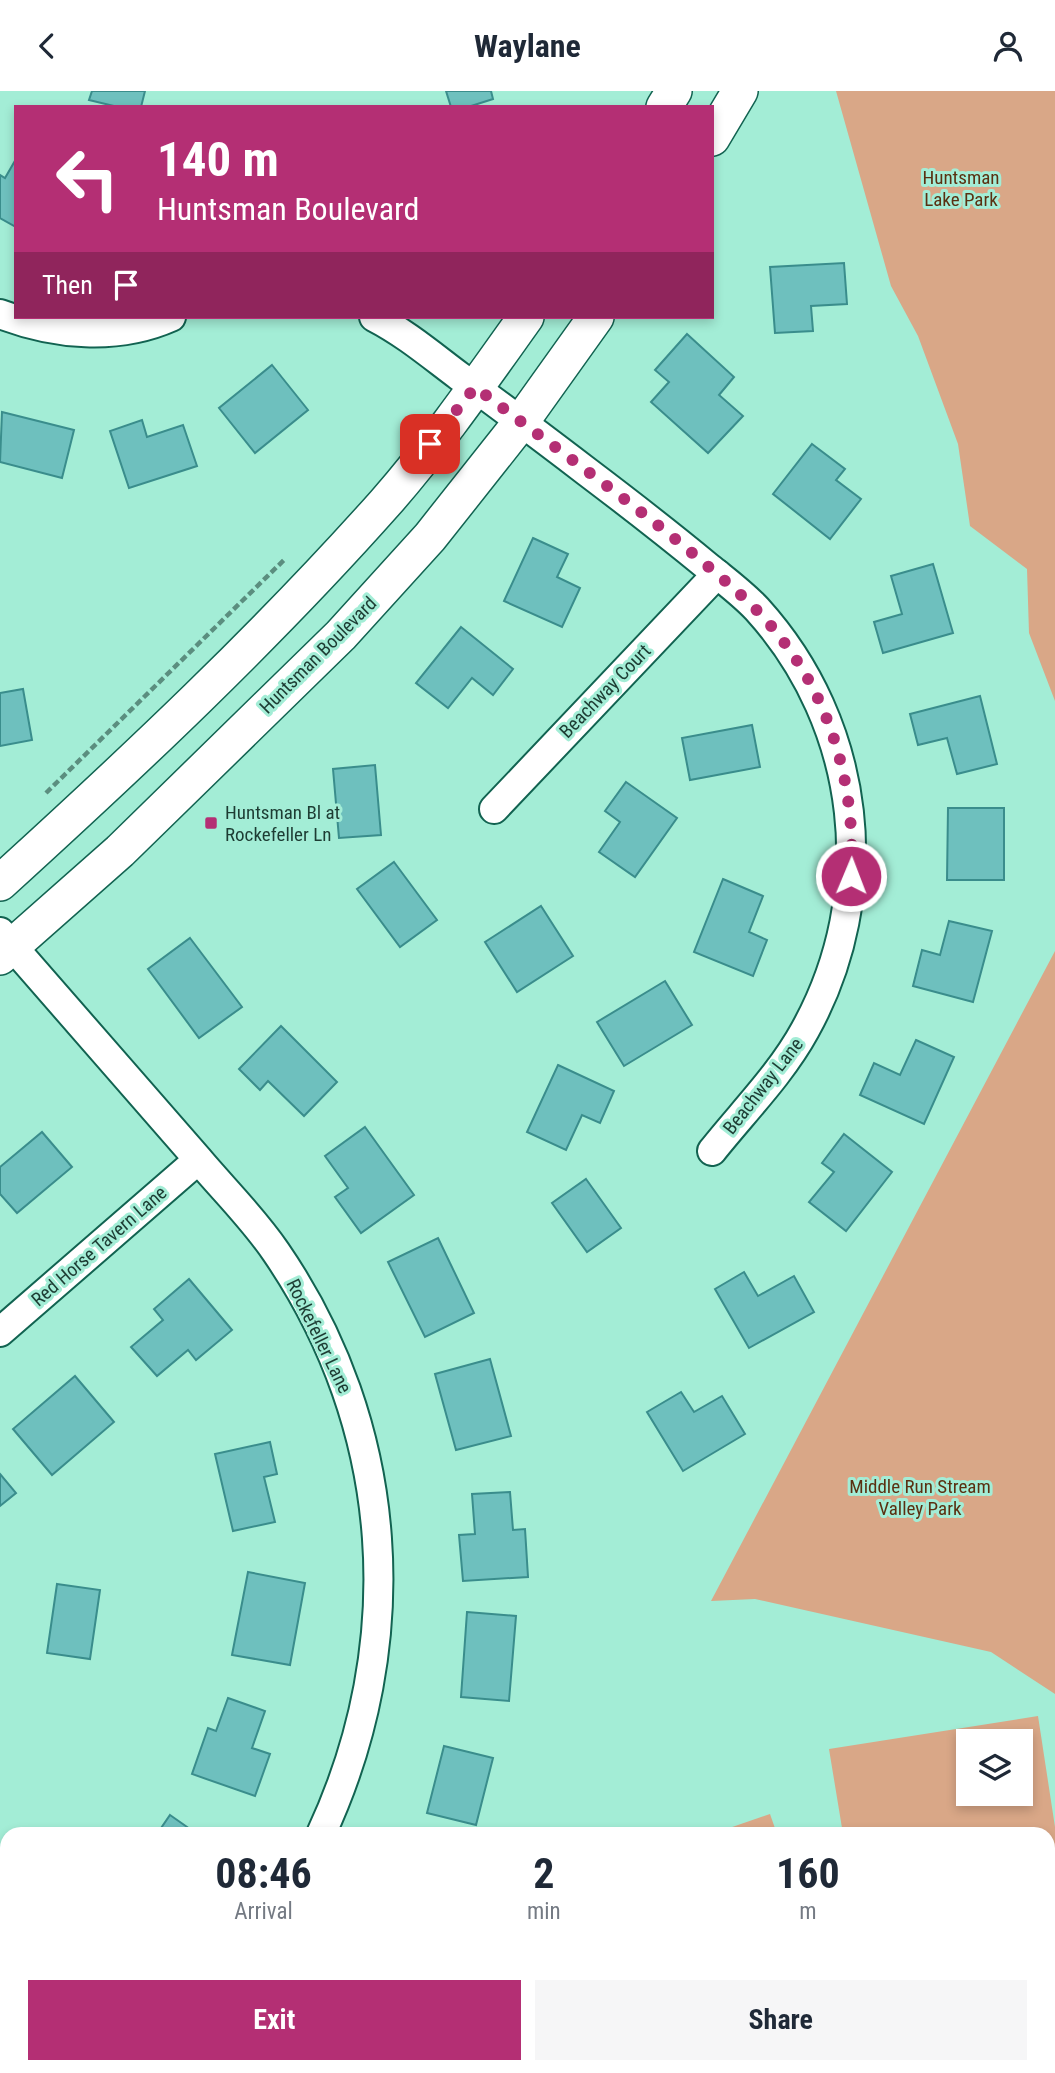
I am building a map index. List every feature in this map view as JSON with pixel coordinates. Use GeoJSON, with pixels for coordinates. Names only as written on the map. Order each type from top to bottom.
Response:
{"type":"FeatureCollection","features":[{"type":"Feature","properties":{"kind":"street"},"geometry":{"type":"LineString","coordinates":[[714,135],[740,91]]}},
{"type":"Feature","properties":{"kind":"street"},"geometry":{"type":"LineString","coordinates":[[15,319],[43,328],[85,333],[143,327],[165,319]]}},
{"type":"Feature","properties":{"kind":"street","name":"Beachway Lane"},"geometry":{"type":"LineString","coordinates":[[377,319],[419,344],[659,526],[755,606],[787,645],[817,696],[834,736],[845,777],[852,857],[843,937],[819,1004],[789,1055],[712,1151]]}},
{"type":"Feature","properties":{"kind":"street"},"geometry":{"type":"LineString","coordinates":[[0,883],[80,810],[299,596],[386,501],[525,319]]}},
{"type":"Feature","properties":{"kind":"street","name":"Huntsman Boulevard"},"geometry":{"type":"LineString","coordinates":[[4,945],[120,851],[341,635],[430,537],[521,422],[595,319]]}},
{"type":"Feature","properties":{"kind":"street","name":"Beachway Court"},"geometry":{"type":"LineString","coordinates":[[494,809],[717,574]]}},
{"type":"Feature","properties":{"kind":"street","name":"Rockefeller Lane"},"geometry":{"type":"LineString","coordinates":[[4,945],[248,1215],[302,1293],[340,1372],[366,1456],[379,1544],[378,1632],[364,1718],[339,1797],[324,1827]]}},
{"type":"Feature","properties":{"kind":"street","name":"Red Horse Tavern Lane"},"geometry":{"type":"LineString","coordinates":[[0,1332],[198,1160]]}},
{"type":"Feature","properties":{"kind":"path"},"geometry":{"type":"LineString","coordinates":[[40,799],[294,551]]}},
{"type":"Feature","properties":{"kind":"green space","name":"Huntsman Lake Park"},"geometry":{"type":"Polygon","coordinates":[[[836,91],[1055,91],[1055,701],[1029,633],[1027,569],[970,526],[958,444],[918,336],[891,286],[836,91]]]}},
{"type":"Feature","properties":{"kind":"green space","name":"Middle Run Stream Valley Park"},"geometry":{"type":"Polygon","coordinates":[[[1055,951],[1055,1694],[991,1652],[755,1599],[711,1601],[1055,951]]]}},
{"type":"Feature","properties":{"kind":"green space"},"geometry":{"type":"Polygon","coordinates":[[[1038,1716],[1055,1827],[842,1827],[829,1749],[1038,1716]]]}},
{"type":"Feature","properties":{"kind":"green space"},"geometry":{"type":"Polygon","coordinates":[[[770,1814],[775,1827],[732,1827],[770,1814]]]}},
{"type":"Feature","properties":{"kind":"building"},"geometry":{"type":"Polygon","coordinates":[[[92,91],[145,91],[142,105],[110,105],[89,100],[92,91]]]}},
{"type":"Feature","properties":{"kind":"building"},"geometry":{"type":"Polygon","coordinates":[[[446,91],[491,91],[493,99],[474,105],[450,105],[446,91]]]}},
{"type":"Feature","properties":{"kind":"building"},"geometry":{"type":"Polygon","coordinates":[[[14,162],[14,226],[0,218],[0,175],[5,178],[14,162]]]}},
{"type":"Feature","properties":{"kind":"building"},"geometry":{"type":"Polygon","coordinates":[[[844,263],[847,304],[811,306],[813,331],[775,333],[770,267],[844,263]]]}},
{"type":"Feature","properties":{"kind":"building"},"geometry":{"type":"Polygon","coordinates":[[[687,334],[734,377],[719,395],[743,416],[708,453],[651,402],[669,382],[655,370],[687,334]]]}},
{"type":"Feature","properties":{"kind":"building"},"geometry":{"type":"Polygon","coordinates":[[[272,365],[308,410],[255,453],[219,408],[272,365]]]}},
{"type":"Feature","properties":{"kind":"building"},"geometry":{"type":"Polygon","coordinates":[[[2,412],[74,430],[62,478],[0,462],[2,412]]]}},
{"type":"Feature","properties":{"kind":"building"},"geometry":{"type":"Polygon","coordinates":[[[142,420],[147,437],[183,425],[197,466],[129,488],[110,431],[142,420]]]}},
{"type":"Feature","properties":{"kind":"building"},"geometry":{"type":"Polygon","coordinates":[[[812,444],[845,469],[836,480],[861,499],[830,539],[773,494],[812,444]]]}},
{"type":"Feature","properties":{"kind":"building"},"geometry":{"type":"Polygon","coordinates":[[[533,538],[568,554],[557,577],[580,588],[562,627],[504,601],[533,538]]]}},
{"type":"Feature","properties":{"kind":"building"},"geometry":{"type":"Polygon","coordinates":[[[933,564],[953,633],[883,653],[874,622],[902,614],[891,576],[933,564]]]}},
{"type":"Feature","properties":{"kind":"building"},"geometry":{"type":"Polygon","coordinates":[[[461,627],[513,669],[493,695],[472,678],[448,708],[416,683],[461,627]]]}},
{"type":"Feature","properties":{"kind":"building"},"geometry":{"type":"Polygon","coordinates":[[[23,689],[32,740],[0,746],[0,693],[23,689]]]}},
{"type":"Feature","properties":{"kind":"building"},"geometry":{"type":"Polygon","coordinates":[[[980,696],[997,764],[957,774],[947,738],[918,745],[910,714],[980,696]]]}},
{"type":"Feature","properties":{"kind":"building"},"geometry":{"type":"Polygon","coordinates":[[[752,725],[760,767],[690,780],[682,738],[752,725]]]}},
{"type":"Feature","properties":{"kind":"building"},"geometry":{"type":"Polygon","coordinates":[[[375,765],[381,835],[339,838],[333,769],[375,765]]]}},
{"type":"Feature","properties":{"kind":"building"},"geometry":{"type":"Polygon","coordinates":[[[626,782],[677,818],[635,877],[599,852],[620,822],[605,811],[626,782]]]}},
{"type":"Feature","properties":{"kind":"building"},"geometry":{"type":"Polygon","coordinates":[[[948,808],[1004,808],[1004,880],[947,880],[948,808]]]}},
{"type":"Feature","properties":{"kind":"building"},"geometry":{"type":"Polygon","coordinates":[[[394,862],[437,920],[400,947],[357,889],[394,862]]]}},
{"type":"Feature","properties":{"kind":"building"},"geometry":{"type":"Polygon","coordinates":[[[723,879],[763,896],[749,932],[767,940],[753,976],[694,952],[723,879]]]}},
{"type":"Feature","properties":{"kind":"building"},"geometry":{"type":"Polygon","coordinates":[[[541,906],[573,956],[517,992],[485,942],[541,906]]]}},
{"type":"Feature","properties":{"kind":"building"},"geometry":{"type":"Polygon","coordinates":[[[949,921],[992,931],[973,1002],[913,986],[922,950],[940,955],[949,921]]]}},
{"type":"Feature","properties":{"kind":"building"},"geometry":{"type":"Polygon","coordinates":[[[190,938],[242,1007],[199,1038],[148,969],[190,938]]]}},
{"type":"Feature","properties":{"kind":"building"},"geometry":{"type":"Polygon","coordinates":[[[665,981],[692,1025],[624,1066],[597,1022],[665,981]]]}},
{"type":"Feature","properties":{"kind":"building"},"geometry":{"type":"Polygon","coordinates":[[[281,1026],[337,1082],[304,1116],[268,1081],[260,1090],[239,1069],[281,1026]]]}},
{"type":"Feature","properties":{"kind":"building"},"geometry":{"type":"Polygon","coordinates":[[[916,1040],[954,1057],[924,1124],[860,1095],[874,1063],[900,1075],[916,1040]]]}},
{"type":"Feature","properties":{"kind":"building"},"geometry":{"type":"Polygon","coordinates":[[[558,1065],[614,1091],[600,1123],[582,1115],[566,1150],[527,1132],[558,1065]]]}},
{"type":"Feature","properties":{"kind":"building"},"geometry":{"type":"Polygon","coordinates":[[[365,1127],[414,1195],[361,1233],[335,1197],[348,1188],[325,1156],[365,1127]]]}},
{"type":"Feature","properties":{"kind":"building"},"geometry":{"type":"Polygon","coordinates":[[[42,1132],[72,1167],[17,1213],[0,1194],[0,1167],[42,1132]]]}},
{"type":"Feature","properties":{"kind":"building"},"geometry":{"type":"Polygon","coordinates":[[[844,1134],[892,1172],[846,1231],[809,1202],[834,1172],[822,1163],[844,1134]]]}},
{"type":"Feature","properties":{"kind":"building"},"geometry":{"type":"Polygon","coordinates":[[[586,1179],[621,1228],[587,1252],[552,1203],[586,1179]]]}},
{"type":"Feature","properties":{"kind":"building"},"geometry":{"type":"Polygon","coordinates":[[[438,1238],[474,1313],[425,1337],[388,1262],[438,1238]]]}},
{"type":"Feature","properties":{"kind":"building"},"geometry":{"type":"Polygon","coordinates":[[[744,1272],[758,1296],[794,1276],[814,1312],[749,1348],[715,1289],[744,1272]]]}},
{"type":"Feature","properties":{"kind":"building"},"geometry":{"type":"Polygon","coordinates":[[[189,1279],[232,1330],[196,1360],[188,1350],[157,1376],[131,1347],[163,1320],[154,1309],[189,1279]]]}},
{"type":"Feature","properties":{"kind":"building"},"geometry":{"type":"Polygon","coordinates":[[[490,1359],[511,1436],[456,1450],[435,1374],[490,1359]]]}},
{"type":"Feature","properties":{"kind":"building"},"geometry":{"type":"Polygon","coordinates":[[[75,1376],[114,1422],[52,1475],[13,1429],[75,1376]]]}},
{"type":"Feature","properties":{"kind":"building"},"geometry":{"type":"Polygon","coordinates":[[[681,1392],[694,1412],[722,1396],[745,1434],[683,1471],[647,1412],[681,1392]]]}},
{"type":"Feature","properties":{"kind":"building"},"geometry":{"type":"Polygon","coordinates":[[[270,1442],[277,1474],[264,1477],[275,1522],[233,1531],[215,1454],[270,1442]]]}},
{"type":"Feature","properties":{"kind":"building"},"geometry":{"type":"Polygon","coordinates":[[[0,1474],[16,1493],[0,1506],[0,1474]]]}},
{"type":"Feature","properties":{"kind":"building"},"geometry":{"type":"Polygon","coordinates":[[[510,1492],[513,1530],[525,1529],[528,1577],[463,1581],[459,1535],[475,1534],[472,1494],[510,1492]]]}},
{"type":"Feature","properties":{"kind":"building"},"geometry":{"type":"Polygon","coordinates":[[[248,1572],[305,1583],[290,1665],[232,1655],[248,1572]]]}},
{"type":"Feature","properties":{"kind":"building"},"geometry":{"type":"Polygon","coordinates":[[[57,1584],[100,1590],[90,1659],[47,1653],[57,1584]]]}},
{"type":"Feature","properties":{"kind":"building"},"geometry":{"type":"Polygon","coordinates":[[[467,1612],[516,1616],[509,1701],[461,1697],[467,1612]]]}},
{"type":"Feature","properties":{"kind":"building"},"geometry":{"type":"Polygon","coordinates":[[[228,1698],[265,1711],[252,1748],[270,1754],[255,1796],[192,1774],[208,1728],[216,1731],[228,1698]]]}},
{"type":"Feature","properties":{"kind":"building"},"geometry":{"type":"Polygon","coordinates":[[[444,1746],[493,1758],[476,1825],[427,1813],[444,1746]]]}},
{"type":"Feature","properties":{"kind":"building"},"geometry":{"type":"Polygon","coordinates":[[[170,1815],[187,1827],[162,1827],[170,1815]]]}},
{"type":"Feature","properties":{"kind":"place","name":"Huntsman Bl at Rockefeller Ln"},"geometry":{"type":"Point","coordinates":[211,823]}},
{"type":"Feature","properties":{"kind":"route"},"geometry":{"type":"LineString","coordinates":[[430,444],[475,387],[659,526],[755,606],[787,645],[817,696],[834,736],[845,777],[851,820],[851,876]]}}]}
